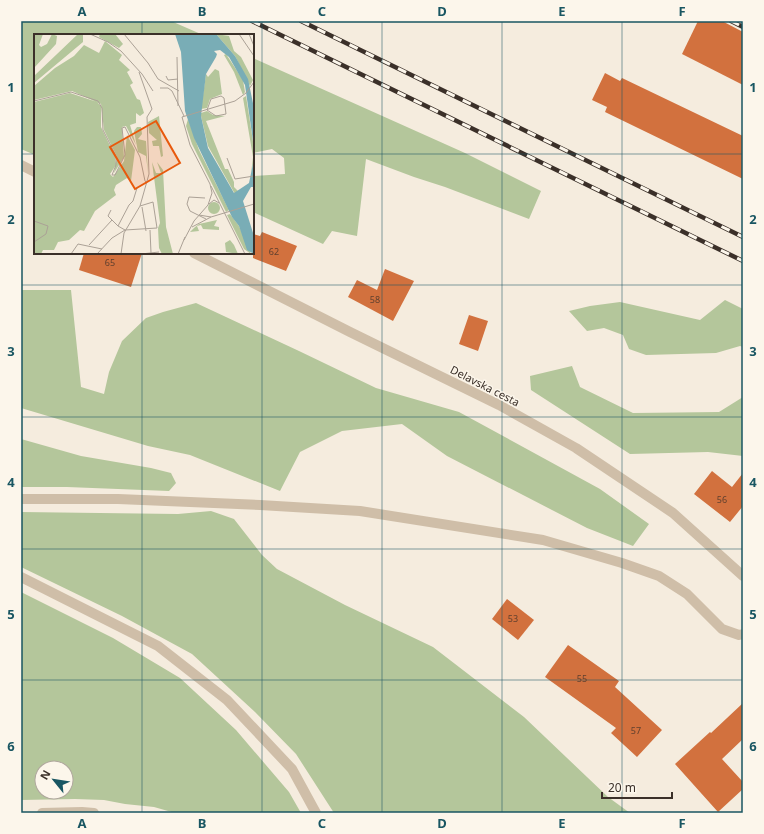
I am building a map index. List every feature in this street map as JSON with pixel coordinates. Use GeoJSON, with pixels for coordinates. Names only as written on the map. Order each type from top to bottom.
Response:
{"type":"FeatureCollection","features":[{"type":"Feature","properties":{"kind":"street"},"geometry":{"type":"LineString","coordinates":[[21,165],[34,172]]}},
{"type":"Feature","properties":{"kind":"street","name":"Delavska cesta"},"geometry":{"type":"LineString","coordinates":[[196,254],[499,405],[576,448],[673,513],[743,576]]}},
{"type":"Feature","properties":{"kind":"street"},"geometry":{"type":"LineString","coordinates":[[21,499],[118,499],[360,511],[543,540],[622,563],[659,576],[687,594],[722,629],[740,635],[743,634]]}},
{"type":"Feature","properties":{"kind":"street"},"geometry":{"type":"LineString","coordinates":[[21,577],[158,646],[227,700],[292,769],[316,813]]}},
{"type":"Feature","properties":{"kind":"street"},"geometry":{"type":"LineString","coordinates":[[42,813],[94,813]]}},
{"type":"Feature","properties":{"kind":"green space"},"geometry":{"type":"Polygon","coordinates":[[[21,21],[171,21],[201,34],[34,34],[34,155],[21,149],[21,21]]]}},
{"type":"Feature","properties":{"kind":"green space"},"geometry":{"type":"Polygon","coordinates":[[[254,58],[465,153],[541,191],[529,219],[366,159],[357,236],[332,231],[323,244],[254,212],[254,176],[285,174],[284,158],[272,149],[254,153],[254,58]]]}},
{"type":"Feature","properties":{"kind":"green space"},"geometry":{"type":"Polygon","coordinates":[[[21,290],[71,290],[81,387],[104,394],[109,372],[122,341],[146,318],[196,303],[376,388],[459,412],[600,489],[649,524],[633,546],[587,528],[447,456],[402,424],[342,431],[300,452],[280,491],[190,455],[148,446],[21,408],[21,290]]]}},
{"type":"Feature","properties":{"kind":"green space"},"geometry":{"type":"Polygon","coordinates":[[[725,300],[743,309],[743,347],[740,346],[716,353],[646,355],[629,349],[623,335],[604,328],[587,331],[569,311],[590,306],[620,302],[700,320],[725,300]]]}},
{"type":"Feature","properties":{"kind":"green space"},"geometry":{"type":"Polygon","coordinates":[[[572,366],[580,387],[633,413],[719,412],[743,397],[743,456],[708,452],[630,454],[531,390],[530,376],[572,366]]]}},
{"type":"Feature","properties":{"kind":"green space"},"geometry":{"type":"Polygon","coordinates":[[[21,439],[81,456],[151,468],[171,473],[176,483],[169,491],[67,487],[21,487],[21,439]]]}},
{"type":"Feature","properties":{"kind":"green space"},"geometry":{"type":"Polygon","coordinates":[[[211,511],[234,519],[262,555],[277,569],[345,605],[433,647],[524,717],[608,797],[630,813],[334,813],[296,754],[255,712],[192,654],[122,616],[21,567],[21,512],[178,514],[211,511]]]}},
{"type":"Feature","properties":{"kind":"green space"},"geometry":{"type":"Polygon","coordinates":[[[21,592],[113,638],[180,678],[236,730],[289,792],[301,813],[175,813],[154,807],[104,800],[74,799],[74,760],[34,760],[34,800],[21,800],[21,592]]]}},
{"type":"Feature","properties":{"kind":"building"},"geometry":{"type":"Polygon","coordinates":[[[698,21],[722,21],[743,32],[743,85],[682,54],[698,21]]]}},
{"type":"Feature","properties":{"kind":"building"},"geometry":{"type":"Polygon","coordinates":[[[605,73],[620,81],[622,78],[743,136],[743,179],[605,112],[607,107],[592,100],[605,73]]]}},
{"type":"Feature","properties":{"kind":"building"},"geometry":{"type":"Polygon","coordinates":[[[262,232],[297,246],[286,271],[253,258],[254,234],[260,236],[262,232]]]}},
{"type":"Feature","properties":{"kind":"building"},"geometry":{"type":"Polygon","coordinates":[[[84,254],[142,254],[131,287],[79,270],[84,254]]]}},
{"type":"Feature","properties":{"kind":"building"},"geometry":{"type":"Polygon","coordinates":[[[385,269],[414,281],[393,321],[348,297],[357,280],[377,290],[385,269]]]}},
{"type":"Feature","properties":{"kind":"building"},"geometry":{"type":"Polygon","coordinates":[[[469,315],[488,321],[478,351],[459,344],[469,315]]]}},
{"type":"Feature","properties":{"kind":"building"},"geometry":{"type":"Polygon","coordinates":[[[712,471],[732,487],[743,473],[743,506],[730,522],[694,494],[712,471]]]}},
{"type":"Feature","properties":{"kind":"building"},"geometry":{"type":"Polygon","coordinates":[[[507,599],[534,620],[518,640],[492,619],[507,599]]]}},
{"type":"Feature","properties":{"kind":"building"},"geometry":{"type":"Polygon","coordinates":[[[568,645],[619,681],[615,687],[662,730],[637,757],[611,733],[616,728],[545,677],[568,645]]]}},
{"type":"Feature","properties":{"kind":"building"},"geometry":{"type":"Polygon","coordinates":[[[743,703],[743,739],[722,759],[743,782],[743,789],[718,812],[675,764],[743,703]]]}},
{"type":"Feature","properties":{"kind":"railway"},"geometry":{"type":"LineString","coordinates":[[252,21],[743,261]]}},
{"type":"Feature","properties":{"kind":"railway"},"geometry":{"type":"LineString","coordinates":[[301,21],[743,237]]}},
{"type":"Feature","properties":{"kind":"railway"},"geometry":{"type":"LineString","coordinates":[[731,21],[743,27]]}}]}
